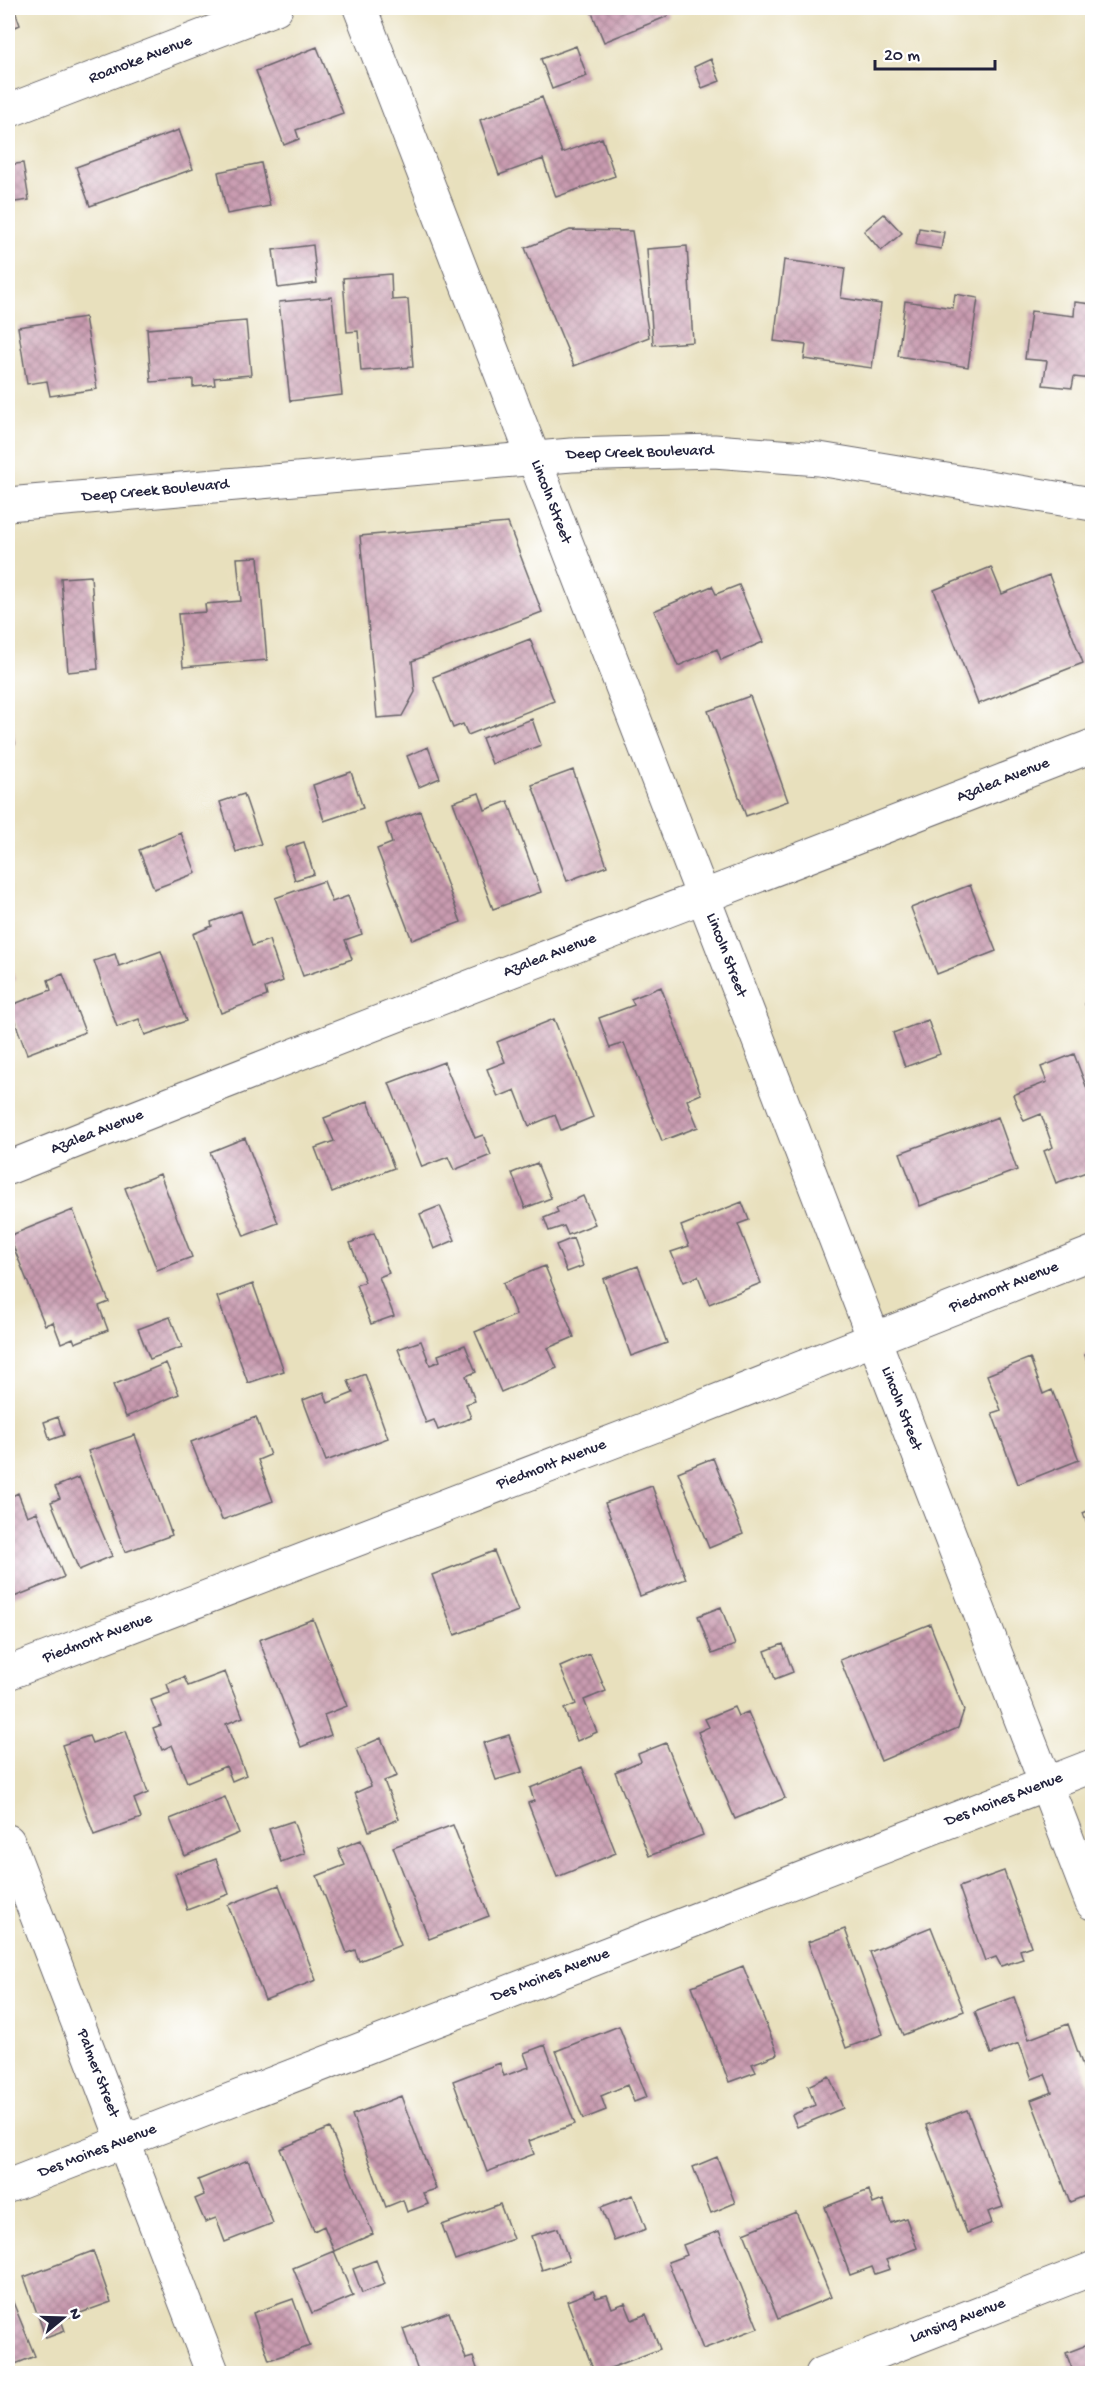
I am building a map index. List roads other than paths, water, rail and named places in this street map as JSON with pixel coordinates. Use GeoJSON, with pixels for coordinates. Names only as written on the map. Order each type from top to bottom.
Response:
{"type":"FeatureCollection","features":[{"type":"Feature","properties":{"kind":"street","name":"Roanoke Avenue"},"geometry":{"type":"LineString","coordinates":[[8,111],[276,8]]}},
{"type":"Feature","properties":{"kind":"street","name":"Lincoln Street"},"geometry":{"type":"LineString","coordinates":[[360,8],[1092,1903]]}},
{"type":"Feature","properties":{"kind":"street","name":"Deep Creek Boulevard"},"geometry":{"type":"LineString","coordinates":[[8,504],[534,459],[714,451],[819,459],[1092,504]]}},
{"type":"Feature","properties":{"kind":"street","name":"Azalea Avenue"},"geometry":{"type":"LineString","coordinates":[[8,1168],[323,1042],[704,898],[1092,746]]}},
{"type":"Feature","properties":{"kind":"street","name":"Piedmont Avenue"},"geometry":{"type":"LineString","coordinates":[[8,1673],[656,1425],[874,1337],[1092,1253]]}},
{"type":"Feature","properties":{"kind":"street","name":"Des Moines Avenue"},"geometry":{"type":"LineString","coordinates":[[8,2186],[1092,1766]]}},
{"type":"Feature","properties":{"kind":"street","name":"Palmer Street"},"geometry":{"type":"LineString","coordinates":[[8,1841],[213,2373]]}},
{"type":"Feature","properties":{"kind":"street","name":"Lansing Avenue"},"geometry":{"type":"LineString","coordinates":[[822,2373],[1092,2269]]}}]}
